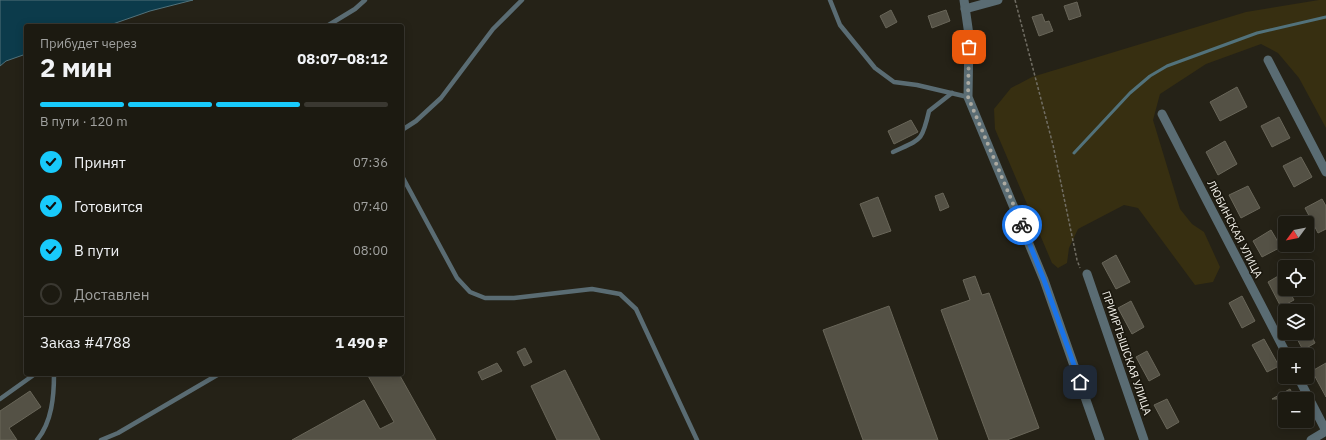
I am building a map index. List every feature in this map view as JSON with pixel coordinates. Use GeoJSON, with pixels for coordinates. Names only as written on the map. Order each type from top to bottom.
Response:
{"type":"FeatureCollection","features":[{"type":"Feature","properties":{"kind":"street"},"geometry":{"type":"LineString","coordinates":[[998,0],[964,5],[969,35],[967,84],[968,97],[1044,280],[1100,440]]}},
{"type":"Feature","properties":{"kind":"street"},"geometry":{"type":"LineString","coordinates":[[1268,60],[1326,172]]}},
{"type":"Feature","properties":{"kind":"street","name":"ЛЮБИНСКАЯ УЛИЦА"},"geometry":{"type":"LineString","coordinates":[[1162,114],[1283,348]]}},
{"type":"Feature","properties":{"kind":"street","name":"ПРИИРТЫШСКАЯ УЛИЦА"},"geometry":{"type":"LineString","coordinates":[[1087,274],[1144,440]]}},
{"type":"Feature","properties":{"kind":"street"},"geometry":{"type":"LineString","coordinates":[[1302,384],[1326,431],[1311,440]]}},
{"type":"Feature","properties":{"kind":"lane"},"geometry":{"type":"LineString","coordinates":[[331,24],[355,9],[365,0]]}},
{"type":"Feature","properties":{"kind":"lane"},"geometry":{"type":"LineString","coordinates":[[404,129],[416,121],[441,98],[493,29],[522,0]]}},
{"type":"Feature","properties":{"kind":"lane"},"geometry":{"type":"LineString","coordinates":[[830,0],[840,25],[875,68],[894,82],[917,85],[968,97]]}},
{"type":"Feature","properties":{"kind":"lane"},"geometry":{"type":"LineString","coordinates":[[893,152],[917,141],[925,129],[929,111],[952,94]]}},
{"type":"Feature","properties":{"kind":"lane"},"geometry":{"type":"LineString","coordinates":[[404,180],[457,278],[470,292],[485,298],[514,298],[592,289],[620,294],[636,309],[697,440]]}},
{"type":"Feature","properties":{"kind":"lane"},"geometry":{"type":"LineString","coordinates":[[0,399],[32,376]]}},
{"type":"Feature","properties":{"kind":"lane"},"geometry":{"type":"LineString","coordinates":[[37,440],[42,434],[53,404],[54,376]]}},
{"type":"Feature","properties":{"kind":"lane"},"geometry":{"type":"LineString","coordinates":[[101,440],[118,433],[216,376]]}},
{"type":"Feature","properties":{"kind":"path"},"geometry":{"type":"LineString","coordinates":[[1015,0],[1054,145],[1077,260],[1080,268],[1087,274]]}},
{"type":"Feature","properties":{"kind":"shaded area"},"geometry":{"type":"Polygon","coordinates":[[[1326,0],[1326,128],[1299,78],[1278,53],[1261,44],[1206,64],[1160,94],[1153,120],[1180,209],[1192,224],[1204,232],[1220,267],[1213,282],[1195,285],[1138,208],[1124,205],[1078,229],[1069,248],[1067,263],[1058,268],[1052,263],[995,129],[994,109],[1011,88],[1032,77],[1246,12],[1326,0]]]}},
{"type":"Feature","properties":{"kind":"water"},"geometry":{"type":"Polygon","coordinates":[[[0,0],[193,0],[150,11],[113,24],[24,24],[24,55],[6,61],[0,66],[0,0]]]}},
{"type":"Feature","properties":{"kind":"building"},"geometry":{"type":"Polygon","coordinates":[[[1077,2],[1081,16],[1069,20],[1064,6],[1077,2]]]}},
{"type":"Feature","properties":{"kind":"building"},"geometry":{"type":"Polygon","coordinates":[[[891,10],[897,22],[886,28],[880,16],[891,10]]]}},
{"type":"Feature","properties":{"kind":"building"},"geometry":{"type":"Polygon","coordinates":[[[946,10],[950,21],[932,28],[928,16],[946,10]]]}},
{"type":"Feature","properties":{"kind":"building"},"geometry":{"type":"Polygon","coordinates":[[[1042,14],[1045,22],[1049,21],[1053,31],[1039,36],[1032,17],[1042,14]]]}},
{"type":"Feature","properties":{"kind":"building"},"geometry":{"type":"Polygon","coordinates":[[[1237,87],[1247,107],[1220,121],[1210,102],[1237,87]]]}},
{"type":"Feature","properties":{"kind":"building"},"geometry":{"type":"Polygon","coordinates":[[[1279,117],[1290,138],[1272,147],[1261,126],[1279,117]]]}},
{"type":"Feature","properties":{"kind":"building"},"geometry":{"type":"Polygon","coordinates":[[[911,120],[918,132],[894,144],[888,131],[911,120]]]}},
{"type":"Feature","properties":{"kind":"building"},"geometry":{"type":"Polygon","coordinates":[[[1225,141],[1237,164],[1218,175],[1206,152],[1225,141]]]}},
{"type":"Feature","properties":{"kind":"building"},"geometry":{"type":"Polygon","coordinates":[[[1301,157],[1312,177],[1294,187],[1283,166],[1301,157]]]}},
{"type":"Feature","properties":{"kind":"building"},"geometry":{"type":"Polygon","coordinates":[[[1248,186],[1260,208],[1241,218],[1229,195],[1248,186]]]}},
{"type":"Feature","properties":{"kind":"building"},"geometry":{"type":"Polygon","coordinates":[[[943,193],[949,207],[940,211],[935,196],[943,193]]]}},
{"type":"Feature","properties":{"kind":"building"},"geometry":{"type":"Polygon","coordinates":[[[878,197],[891,231],[873,237],[860,204],[878,197]]]}},
{"type":"Feature","properties":{"kind":"building"},"geometry":{"type":"Polygon","coordinates":[[[1322,199],[1326,206],[1326,229],[1318,233],[1314,225],[1314,216],[1309,216],[1305,208],[1322,199]]]}},
{"type":"Feature","properties":{"kind":"building"},"geometry":{"type":"Polygon","coordinates":[[[1271,230],[1278,242],[1278,249],[1262,257],[1253,241],[1271,230]]]}},
{"type":"Feature","properties":{"kind":"building"},"geometry":{"type":"Polygon","coordinates":[[[1116,255],[1130,282],[1116,289],[1102,263],[1116,255]]]}},
{"type":"Feature","properties":{"kind":"building"},"geometry":{"type":"Polygon","coordinates":[[[975,276],[982,295],[989,293],[1039,428],[1007,440],[989,440],[941,310],[970,300],[963,280],[975,276]]]}},
{"type":"Feature","properties":{"kind":"building"},"geometry":{"type":"Polygon","coordinates":[[[1278,276],[1278,296],[1292,296],[1294,300],[1287,304],[1279,304],[1268,282],[1278,276]]]}},
{"type":"Feature","properties":{"kind":"building"},"geometry":{"type":"Polygon","coordinates":[[[1242,296],[1255,321],[1242,328],[1229,303],[1242,296]]]}},
{"type":"Feature","properties":{"kind":"building"},"geometry":{"type":"Polygon","coordinates":[[[1131,301],[1144,327],[1132,334],[1118,308],[1131,301]]]}},
{"type":"Feature","properties":{"kind":"building"},"geometry":{"type":"Polygon","coordinates":[[[889,306],[938,440],[863,440],[823,330],[889,306]]]}},
{"type":"Feature","properties":{"kind":"building"},"geometry":{"type":"Polygon","coordinates":[[[1264,339],[1278,366],[1267,372],[1252,345],[1264,339]]]}},
{"type":"Feature","properties":{"kind":"building"},"geometry":{"type":"Polygon","coordinates":[[[1298,340],[1314,340],[1315,343],[1306,348],[1302,348],[1298,340]]]}},
{"type":"Feature","properties":{"kind":"building"},"geometry":{"type":"Polygon","coordinates":[[[525,348],[532,362],[524,366],[517,352],[525,348]]]}},
{"type":"Feature","properties":{"kind":"building"},"geometry":{"type":"Polygon","coordinates":[[[1147,351],[1160,375],[1149,381],[1136,357],[1147,351]]]}},
{"type":"Feature","properties":{"kind":"building"},"geometry":{"type":"Polygon","coordinates":[[[497,363],[502,371],[482,380],[478,372],[497,363]]]}},
{"type":"Feature","properties":{"kind":"building"},"geometry":{"type":"Polygon","coordinates":[[[1326,363],[1326,397],[1314,375],[1314,370],[1326,363]]]}},
{"type":"Feature","properties":{"kind":"building"},"geometry":{"type":"Polygon","coordinates":[[[565,370],[600,440],[557,440],[531,386],[565,370]]]}},
{"type":"Feature","properties":{"kind":"building"},"geometry":{"type":"Polygon","coordinates":[[[368,376],[400,376],[436,440],[292,440],[364,400],[380,429],[394,422],[368,376]]]}},
{"type":"Feature","properties":{"kind":"building"},"geometry":{"type":"Polygon","coordinates":[[[1290,389],[1292,392],[1285,392],[1290,389]]]}},
{"type":"Feature","properties":{"kind":"building"},"geometry":{"type":"Polygon","coordinates":[[[30,391],[41,407],[9,428],[17,440],[0,440],[0,411],[30,391]]]}},
{"type":"Feature","properties":{"kind":"building"},"geometry":{"type":"Polygon","coordinates":[[[1167,399],[1179,422],[1167,429],[1154,405],[1167,399]]]}},
{"type":"Feature","properties":{"kind":"waterway"},"geometry":{"type":"LineString","coordinates":[[1074,153],[1130,93],[1150,76],[1167,66],[1257,33],[1326,17]]}},
{"type":"Feature","properties":{"kind":"way so far"},"geometry":{"type":"LineString","coordinates":[[969,47],[967,84],[968,97],[1022,225]]}},
{"type":"Feature","properties":{"kind":"route"},"geometry":{"type":"LineString","coordinates":[[1022,225],[1044,280],[1080,382]]}}]}
